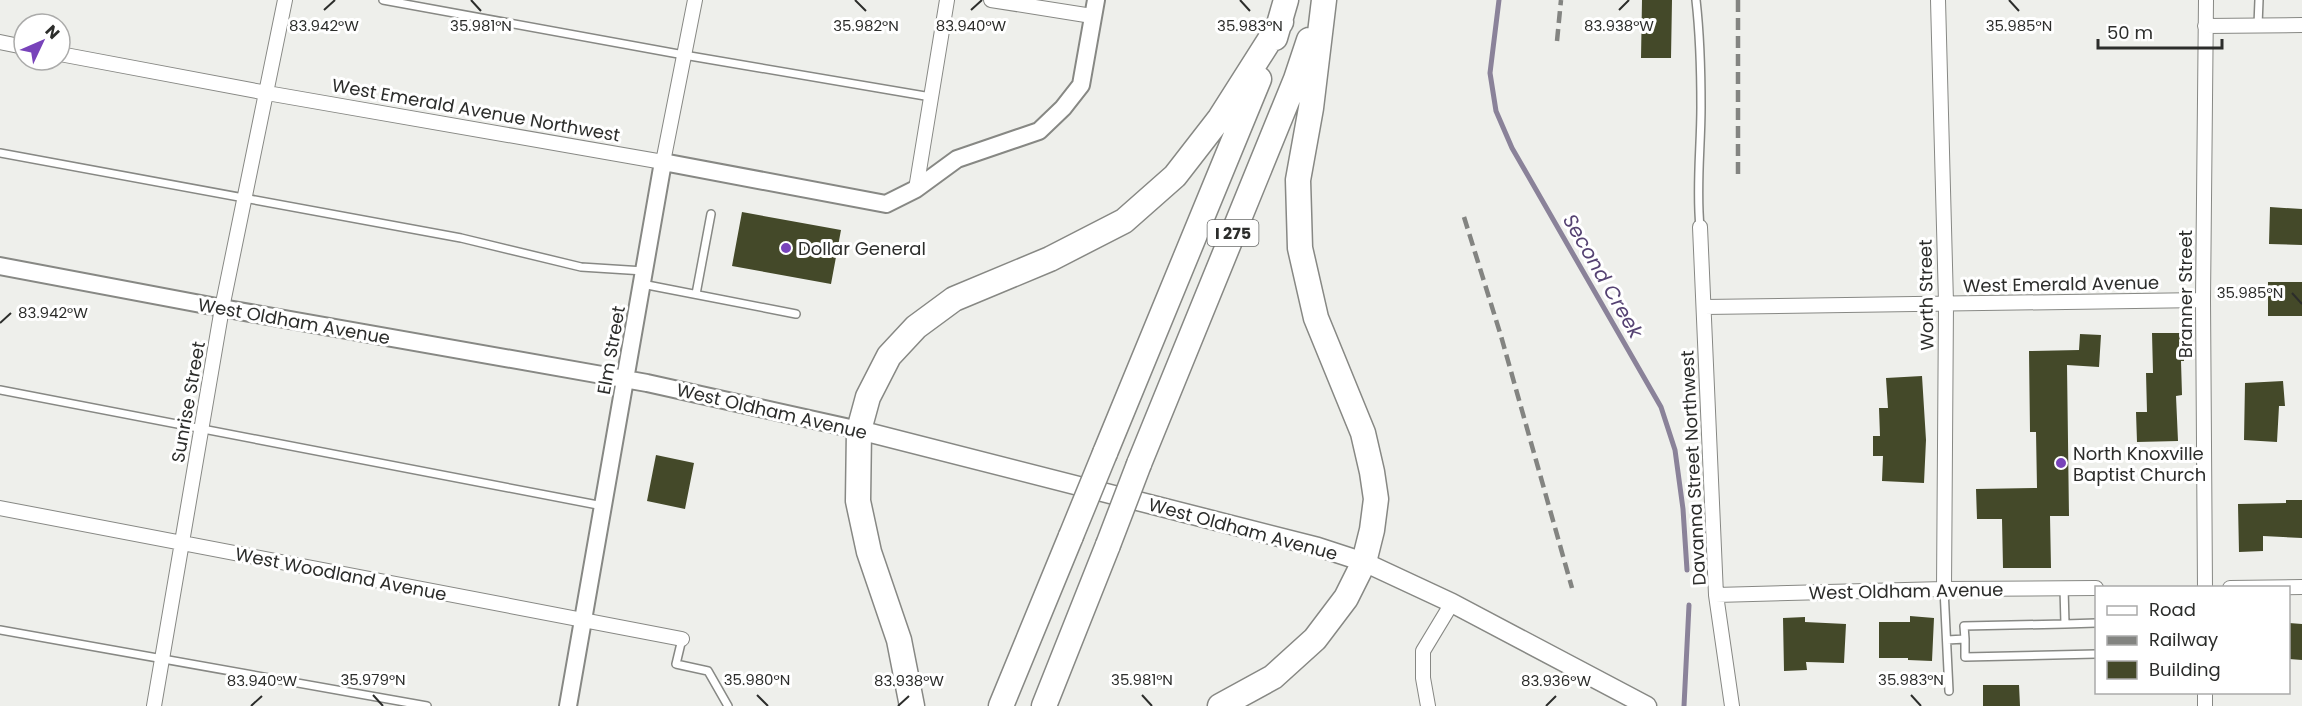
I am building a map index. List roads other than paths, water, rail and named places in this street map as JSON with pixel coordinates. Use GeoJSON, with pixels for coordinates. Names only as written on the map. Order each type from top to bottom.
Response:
{"type":"FeatureCollection","features":[{"type":"Feature","properties":{"kind":"highway","name":"I 275"},"geometry":{"type":"LineString","coordinates":[[1044,706],[1139,464],[1296,79],[1323,0]]}},
{"type":"Feature","properties":{"kind":"highway"},"geometry":{"type":"LineString","coordinates":[[1220,706],[1273,677],[1315,639],[1346,598],[1364,562],[1372,530],[1376,499],[1363,433],[1316,318],[1300,248],[1299,180],[1311,108],[1323,0]]}},
{"type":"Feature","properties":{"kind":"highway","name":"I 275"},"geometry":{"type":"LineString","coordinates":[[1001,706],[1283,11]]}},
{"type":"Feature","properties":{"kind":"highway"},"geometry":{"type":"LineString","coordinates":[[912,706],[898,640],[869,552],[858,501],[859,430],[868,397],[889,356],[916,327],[954,299],[1050,259],[1124,221],[1175,176],[1220,118],[1283,11]]}},
{"type":"Feature","properties":{"kind":"main road","name":"West Oldham Avenue"},"geometry":{"type":"LineString","coordinates":[[859,430],[1318,547],[1364,562],[1452,603],[1647,706]]}},
{"type":"Feature","properties":{"kind":"street","name":"Sunrise Street"},"geometry":{"type":"LineString","coordinates":[[154,706],[222,308],[285,0]]}},
{"type":"Feature","properties":{"kind":"street","name":"Elm Street"},"geometry":{"type":"LineString","coordinates":[[568,706],[663,162],[695,0]]}},
{"type":"Feature","properties":{"kind":"street"},"geometry":{"type":"LineString","coordinates":[[916,189],[947,0]]}},
{"type":"Feature","properties":{"kind":"street"},"geometry":{"type":"LineString","coordinates":[[916,189],[957,159],[1039,131],[1063,108],[1081,85],[1094,8],[991,0]]}},
{"type":"Feature","properties":{"kind":"street","name":"Worth Street"},"geometry":{"type":"LineString","coordinates":[[1938,0],[1946,303],[1944,589]]}},
{"type":"Feature","properties":{"kind":"street","name":"Branner Street"},"geometry":{"type":"LineString","coordinates":[[2205,586],[2203,300],[2206,0]]}},
{"type":"Feature","properties":{"kind":"street"},"geometry":{"type":"LineString","coordinates":[[2205,26],[2302,25]]}},
{"type":"Feature","properties":{"kind":"street","name":"West Emerald Avenue Northwest"},"geometry":{"type":"LineString","coordinates":[[72,56],[886,204],[916,189]]}},
{"type":"Feature","properties":{"kind":"street","name":"Davanna Street Northwest"},"geometry":{"type":"LineString","coordinates":[[1700,227],[1716,595],[1732,706]]}},
{"type":"Feature","properties":{"kind":"street","name":"West Oldham Avenue"},"geometry":{"type":"LineString","coordinates":[[0,266],[222,308],[626,379],[859,430]]}},
{"type":"Feature","properties":{"kind":"street","name":"West Emerald Avenue"},"geometry":{"type":"LineString","coordinates":[[1704,307],[2203,300]]}},
{"type":"Feature","properties":{"kind":"street","name":"West Woodland Avenue"},"geometry":{"type":"LineString","coordinates":[[0,508],[682,639]]}},
{"type":"Feature","properties":{"kind":"street","name":"West Oldham Avenue"},"geometry":{"type":"LineString","coordinates":[[1716,595],[2095,588]]}},
{"type":"Feature","properties":{"kind":"street"},"geometry":{"type":"LineString","coordinates":[[1428,706],[1422,678],[1423,651],[1452,603]]}},
{"type":"Feature","properties":{"kind":"lane"},"geometry":{"type":"LineString","coordinates":[[383,0],[931,97]]}},
{"type":"Feature","properties":{"kind":"lane"},"geometry":{"type":"LineString","coordinates":[[1696,0],[1701,97],[1698,202],[1700,227]]}},
{"type":"Feature","properties":{"kind":"lane"},"geometry":{"type":"LineString","coordinates":[[2258,25],[2259,0]]}},
{"type":"Feature","properties":{"kind":"lane"},"geometry":{"type":"LineString","coordinates":[[0,153],[461,238],[581,267],[643,277],[696,294],[796,314]]}},
{"type":"Feature","properties":{"kind":"lane"},"geometry":{"type":"LineString","coordinates":[[696,294],[711,214]]}},
{"type":"Feature","properties":{"kind":"lane"},"geometry":{"type":"LineString","coordinates":[[0,390],[603,506]]}},
{"type":"Feature","properties":{"kind":"lane"},"geometry":{"type":"LineString","coordinates":[[2064,588],[2065,624]]}},
{"type":"Feature","properties":{"kind":"lane"},"geometry":{"type":"LineString","coordinates":[[1944,589],[1949,691]]}},
{"type":"Feature","properties":{"kind":"lane"},"geometry":{"type":"LineString","coordinates":[[2095,623],[1964,626],[1965,657],[2095,654]]}},
{"type":"Feature","properties":{"kind":"lane"},"geometry":{"type":"LineString","coordinates":[[0,630],[427,706]]}},
{"type":"Feature","properties":{"kind":"lane"},"geometry":{"type":"LineString","coordinates":[[682,639],[676,664],[708,671],[728,706]]}},
{"type":"Feature","properties":{"kind":"lane"},"geometry":{"type":"LineString","coordinates":[[1947,640],[1965,639]]}},
{"type":"Feature","properties":{"kind":"waterway","name":"Second Creek"},"geometry":{"type":"LineString","coordinates":[[1499,0],[1490,73],[1496,111],[1512,148],[1661,407],[1675,450],[1683,509],[1687,570]]}},
{"type":"Feature","properties":{"kind":"waterway","name":"Second Creek"},"geometry":{"type":"LineString","coordinates":[[1684,706],[1689,605]]}},
{"type":"Feature","properties":{"kind":"railway"},"geometry":{"type":"LineString","coordinates":[[1557,41],[1561,0]]}},
{"type":"Feature","properties":{"kind":"railway"},"geometry":{"type":"LineString","coordinates":[[1738,0],[1738,176]]}},
{"type":"Feature","properties":{"kind":"railway"},"geometry":{"type":"LineString","coordinates":[[1464,217],[1501,336],[1572,588]]}},
{"type":"Feature","properties":{"kind":"place","name":"Dollar General"},"geometry":{"type":"Point","coordinates":[786,248]}},
{"type":"Feature","properties":{"kind":"place","name":"North Knoxville Baptist Church"},"geometry":{"type":"Point","coordinates":[2061,463]}}]}
